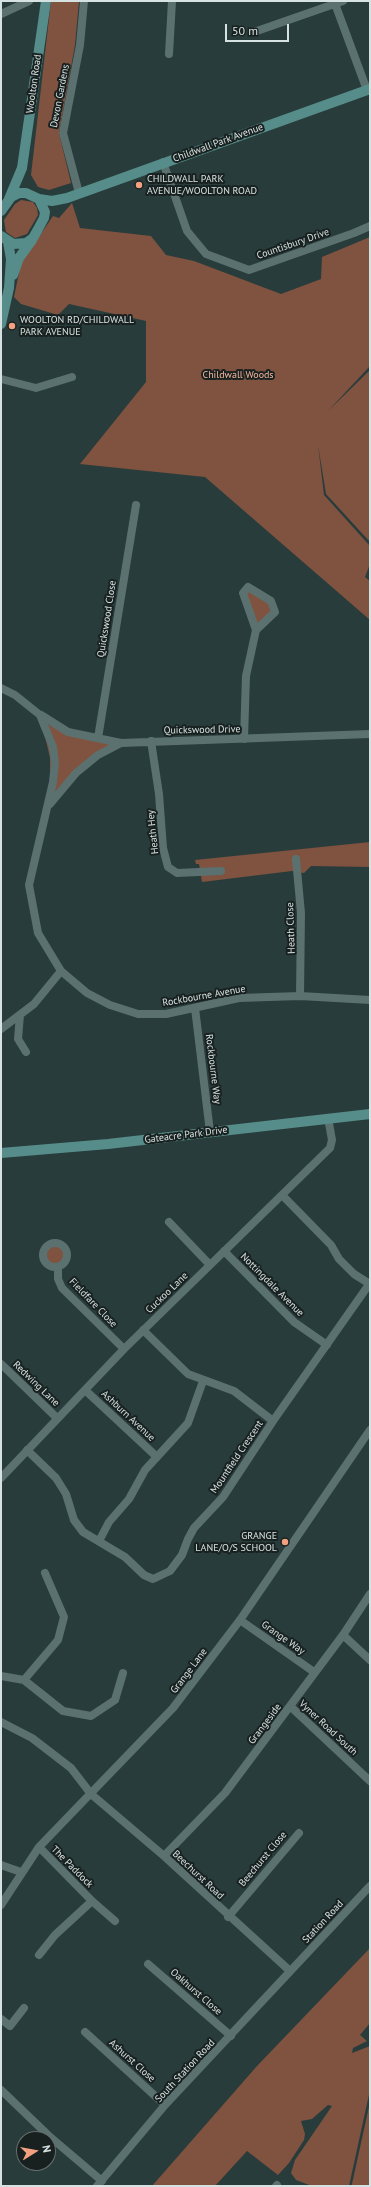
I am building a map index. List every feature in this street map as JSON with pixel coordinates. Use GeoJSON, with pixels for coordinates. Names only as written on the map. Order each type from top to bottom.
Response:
{"type":"FeatureCollection","features":[{"type":"Feature","properties":{"kind":"street"},"geometry":{"type":"LineString","coordinates":[[1,14],[29,1]]}},
{"type":"Feature","properties":{"kind":"street","name":"Woolton Road"},"geometry":{"type":"LineString","coordinates":[[1,211],[9,199],[22,168],[46,1]]}},
{"type":"Feature","properties":{"kind":"street","name":"Devon Gardens"},"geometry":{"type":"LineString","coordinates":[[79,193],[63,133],[80,45],[84,1]]}},
{"type":"Feature","properties":{"kind":"street"},"geometry":{"type":"LineString","coordinates":[[169,54],[172,1]]}},
{"type":"Feature","properties":{"kind":"street"},"geometry":{"type":"LineString","coordinates":[[254,32],[337,2],[368,90]]}},
{"type":"Feature","properties":{"kind":"street","name":"Childwall Park Avenue"},"geometry":{"type":"LineString","coordinates":[[9,199],[19,193],[52,201],[67,198],[368,90]]}},
{"type":"Feature","properties":{"kind":"street","name":"Countisbury Drive"},"geometry":{"type":"LineString","coordinates":[[164,162],[187,231],[206,254],[249,270],[354,234],[370,226]]}},
{"type":"Feature","properties":{"kind":"street","name":"Woolton Road"},"geometry":{"type":"LineString","coordinates":[[22,168],[24,182],[45,212],[43,222]]}},
{"type":"Feature","properties":{"kind":"street","name":"Childwall Park Avenue"},"geometry":{"type":"LineString","coordinates":[[32,238],[56,206],[67,198]]}},
{"type":"Feature","properties":{"kind":"street"},"geometry":{"type":"LineString","coordinates":[[4,239],[22,244],[32,238]]}},
{"type":"Feature","properties":{"kind":"street"},"geometry":{"type":"LineString","coordinates":[[1,324],[9,288],[19,258],[32,238]]}},
{"type":"Feature","properties":{"kind":"street"},"geometry":{"type":"LineString","coordinates":[[4,239],[10,254],[9,288]]}},
{"type":"Feature","properties":{"kind":"street"},"geometry":{"type":"LineString","coordinates":[[1,379],[36,388],[72,377]]}},
{"type":"Feature","properties":{"kind":"street","name":"Quickswood Close"},"geometry":{"type":"LineString","coordinates":[[98,738],[136,505]]}},
{"type":"Feature","properties":{"kind":"street"},"geometry":{"type":"LineString","coordinates":[[244,739],[246,676],[256,630],[243,593],[248,587],[271,601],[275,612],[256,630]]}},
{"type":"Feature","properties":{"kind":"street","name":"Rockbourne Avenue"},"geometry":{"type":"LineString","coordinates":[[1,688],[19,697],[40,715],[54,755],[54,777],[29,885],[38,933],[61,971],[87,993],[110,1005],[138,1014],[166,1014],[239,998],[300,996],[370,1000]]}},
{"type":"Feature","properties":{"kind":"street","name":"Quickswood Drive"},"geometry":{"type":"LineString","coordinates":[[40,715],[68,732],[122,743],[370,734]]}},
{"type":"Feature","properties":{"kind":"street","name":"Heath Hey"},"geometry":{"type":"LineString","coordinates":[[151,741],[159,794],[163,848],[168,867],[177,873],[220,871]]}},
{"type":"Feature","properties":{"kind":"street","name":"Rockbourne Avenue"},"geometry":{"type":"LineString","coordinates":[[48,806],[76,773],[98,755],[122,743]]}},
{"type":"Feature","properties":{"kind":"street","name":"Heath Close"},"geometry":{"type":"LineString","coordinates":[[296,859],[301,913],[300,996]]}},
{"type":"Feature","properties":{"kind":"street"},"geometry":{"type":"LineString","coordinates":[[1,1029],[34,1004],[61,971]]}},
{"type":"Feature","properties":{"kind":"street","name":"Rockbourne Way"},"geometry":{"type":"LineString","coordinates":[[195,1008],[210,1132]]}},
{"type":"Feature","properties":{"kind":"street"},"geometry":{"type":"LineString","coordinates":[[20,1014],[18,1039],[26,1052]]}},
{"type":"Feature","properties":{"kind":"street","name":"Gateacre Park Drive"},"geometry":{"type":"LineString","coordinates":[[1,1153],[48,1150],[370,1114]]}},
{"type":"Feature","properties":{"kind":"street","name":"Cuckoo Lane"},"geometry":{"type":"LineString","coordinates":[[1,1478],[124,1349],[330,1148],[332,1140],[328,1118]]}},
{"type":"Feature","properties":{"kind":"street"},"geometry":{"type":"LineString","coordinates":[[282,1195],[331,1245],[339,1259],[349,1269],[370,1284]]}},
{"type":"Feature","properties":{"kind":"street"},"geometry":{"type":"LineString","coordinates":[[169,1222],[210,1265]]}},
{"type":"Feature","properties":{"kind":"street","name":"Nottingdale Avenue"},"geometry":{"type":"LineString","coordinates":[[224,1251],[294,1322],[327,1345]]}},
{"type":"Feature","properties":{"kind":"street","name":"Fieldfare Close"},"geometry":{"type":"LineString","coordinates":[[58,1267],[60,1270],[58,1279],[62,1288],[124,1349]]}},
{"type":"Feature","properties":{"kind":"street","name":"Mountfield Crescent"},"geometry":{"type":"LineString","coordinates":[[27,1450],[56,1478],[66,1494],[74,1520],[83,1532],[125,1557],[144,1575],[154,1579],[170,1571],[182,1555],[194,1528],[223,1497],[272,1421],[370,1284]]}},
{"type":"Feature","properties":{"kind":"street"},"geometry":{"type":"LineString","coordinates":[[143,1330],[188,1374],[203,1381],[234,1391],[272,1421]]}},
{"type":"Feature","properties":{"kind":"street","name":"Redwing Lane"},"geometry":{"type":"LineString","coordinates":[[1,1364],[57,1418]]}},
{"type":"Feature","properties":{"kind":"street"},"geometry":{"type":"LineString","coordinates":[[99,1541],[109,1522],[129,1500],[145,1470],[188,1423],[203,1381]]}},
{"type":"Feature","properties":{"kind":"street","name":"Ashburn Avenue"},"geometry":{"type":"LineString","coordinates":[[85,1390],[157,1457]]}},
{"type":"Feature","properties":{"kind":"street","name":"Grange Lane"},"geometry":{"type":"LineString","coordinates":[[1,1905],[21,1872],[39,1847],[173,1708],[240,1620],[370,1430]]}},
{"type":"Feature","properties":{"kind":"street"},"geometry":{"type":"LineString","coordinates":[[24,1680],[58,1640],[64,1617],[45,1572]]}},
{"type":"Feature","properties":{"kind":"street","name":"Grangeside"},"geometry":{"type":"LineString","coordinates":[[164,1856],[225,1793],[343,1635],[370,1594]]}},
{"type":"Feature","properties":{"kind":"street","name":"Grange Way"},"geometry":{"type":"LineString","coordinates":[[240,1620],[314,1672]]}},
{"type":"Feature","properties":{"kind":"street"},"geometry":{"type":"LineString","coordinates":[[343,1635],[370,1660]]}},
{"type":"Feature","properties":{"kind":"street"},"geometry":{"type":"LineString","coordinates":[[1,1676],[24,1680],[63,1710],[91,1716],[115,1700],[123,1673]]}},
{"type":"Feature","properties":{"kind":"street","name":"Vyner Road South"},"geometry":{"type":"LineString","coordinates":[[290,1706],[370,1781]]}},
{"type":"Feature","properties":{"kind":"street","name":"Beechurst Road"},"geometry":{"type":"LineString","coordinates":[[1,1722],[32,1738],[71,1768],[91,1794],[164,1856],[228,1917],[290,1972]]}},
{"type":"Feature","properties":{"kind":"street","name":"Beechurst Close"},"geometry":{"type":"LineString","coordinates":[[228,1917],[298,1833]]}},
{"type":"Feature","properties":{"kind":"street","name":"The Paddock"},"geometry":{"type":"LineString","coordinates":[[39,1847],[92,1901],[115,1921]]}},
{"type":"Feature","properties":{"kind":"street"},"geometry":{"type":"LineString","coordinates":[[1,1865],[21,1872]]}},
{"type":"Feature","properties":{"kind":"street","name":"Station Road"},"geometry":{"type":"LineString","coordinates":[[290,1972],[370,1886]]}},
{"type":"Feature","properties":{"kind":"street","name":"The Paddock"},"geometry":{"type":"LineString","coordinates":[[39,1954],[55,1935],[92,1901]]}},
{"type":"Feature","properties":{"kind":"street","name":"Oakhurst Close"},"geometry":{"type":"LineString","coordinates":[[148,1964],[231,2036]]}},
{"type":"Feature","properties":{"kind":"street","name":"South Station Road"},"geometry":{"type":"LineString","coordinates":[[100,2184],[165,2105],[290,1972]]}},
{"type":"Feature","properties":{"kind":"street"},"geometry":{"type":"LineString","coordinates":[[1,2019],[10,2026],[24,2008]]}},
{"type":"Feature","properties":{"kind":"street","name":"Ashurst Close"},"geometry":{"type":"LineString","coordinates":[[85,2032],[165,2105]]}},
{"type":"Feature","properties":{"kind":"street"},"geometry":{"type":"LineString","coordinates":[[1,2090],[100,2184]]}},
{"type":"Feature","properties":{"kind":"green space"},"geometry":{"type":"Polygon","coordinates":[[[51,1],[79,1],[75,45],[59,133],[71,183],[49,190],[38,187],[31,175],[51,1]]]}},
{"type":"Feature","properties":{"kind":"green space"},"geometry":{"type":"Polygon","coordinates":[[[21,200],[33,202],[37,208],[38,215],[27,234],[15,238],[6,232],[4,220],[15,204],[21,200]]]}},
{"type":"Feature","properties":{"kind":"green space","name":"Childwall Woods"},"geometry":{"type":"Polygon","coordinates":[[[72,203],[80,228],[151,236],[166,255],[194,261],[281,294],[321,279],[322,257],[370,237],[370,366],[328,411],[370,370],[370,542],[326,494],[318,445],[324,495],[370,546],[370,564],[365,577],[370,581],[370,620],[205,477],[80,464],[146,382],[146,321],[69,304],[58,315],[21,304],[14,297],[21,263],[53,216],[59,218],[72,203]]]}},
{"type":"Feature","properties":{"kind":"green space"},"geometry":{"type":"Polygon","coordinates":[[[248,587],[271,601],[275,612],[256,630],[243,593],[248,587]]]}},
{"type":"Feature","properties":{"kind":"green space"},"geometry":{"type":"Polygon","coordinates":[[[42,723],[118,745],[80,770],[50,803],[50,758],[42,723]]]}},
{"type":"Feature","properties":{"kind":"green space"},"geometry":{"type":"Polygon","coordinates":[[[370,842],[370,867],[311,866],[304,873],[292,871],[202,882],[199,864],[196,864],[195,860],[370,842]]]}},
{"type":"Feature","properties":{"kind":"green space"},"geometry":{"type":"Polygon","coordinates":[[[55,1246],[61,1249],[64,1255],[61,1261],[55,1264],[49,1261],[46,1255],[49,1249],[55,1246]]]}},
{"type":"Feature","properties":{"kind":"green space"},"geometry":{"type":"Polygon","coordinates":[[[370,1948],[370,2023],[360,2035],[367,2041],[353,2048],[352,2053],[370,2046],[370,2090],[349,2186],[312,2186],[296,2180],[291,2173],[295,2160],[332,2106],[328,2105],[312,2119],[301,2121],[305,2134],[304,2140],[289,2163],[278,2175],[247,2151],[215,2186],[152,2186],[257,2066],[370,1948]]]}},
{"type":"Feature","properties":{"kind":"green space"},"geometry":{"type":"Polygon","coordinates":[[[370,2102],[370,2186],[351,2186],[352,2184],[370,2102]]]}},
{"type":"Feature","properties":{"kind":"place","name":"CHILDWALL PARK AVENUE/WOOLTON ROAD"},"geometry":{"type":"Point","coordinates":[139,185]}},
{"type":"Feature","properties":{"kind":"place","name":"WOOLTON RD/CHILDWALL PARK AVENUE"},"geometry":{"type":"Point","coordinates":[12,326]}},
{"type":"Feature","properties":{"kind":"place","name":"GRANGE LANE/O/S SCHOOL"},"geometry":{"type":"Point","coordinates":[285,1542]}}]}
